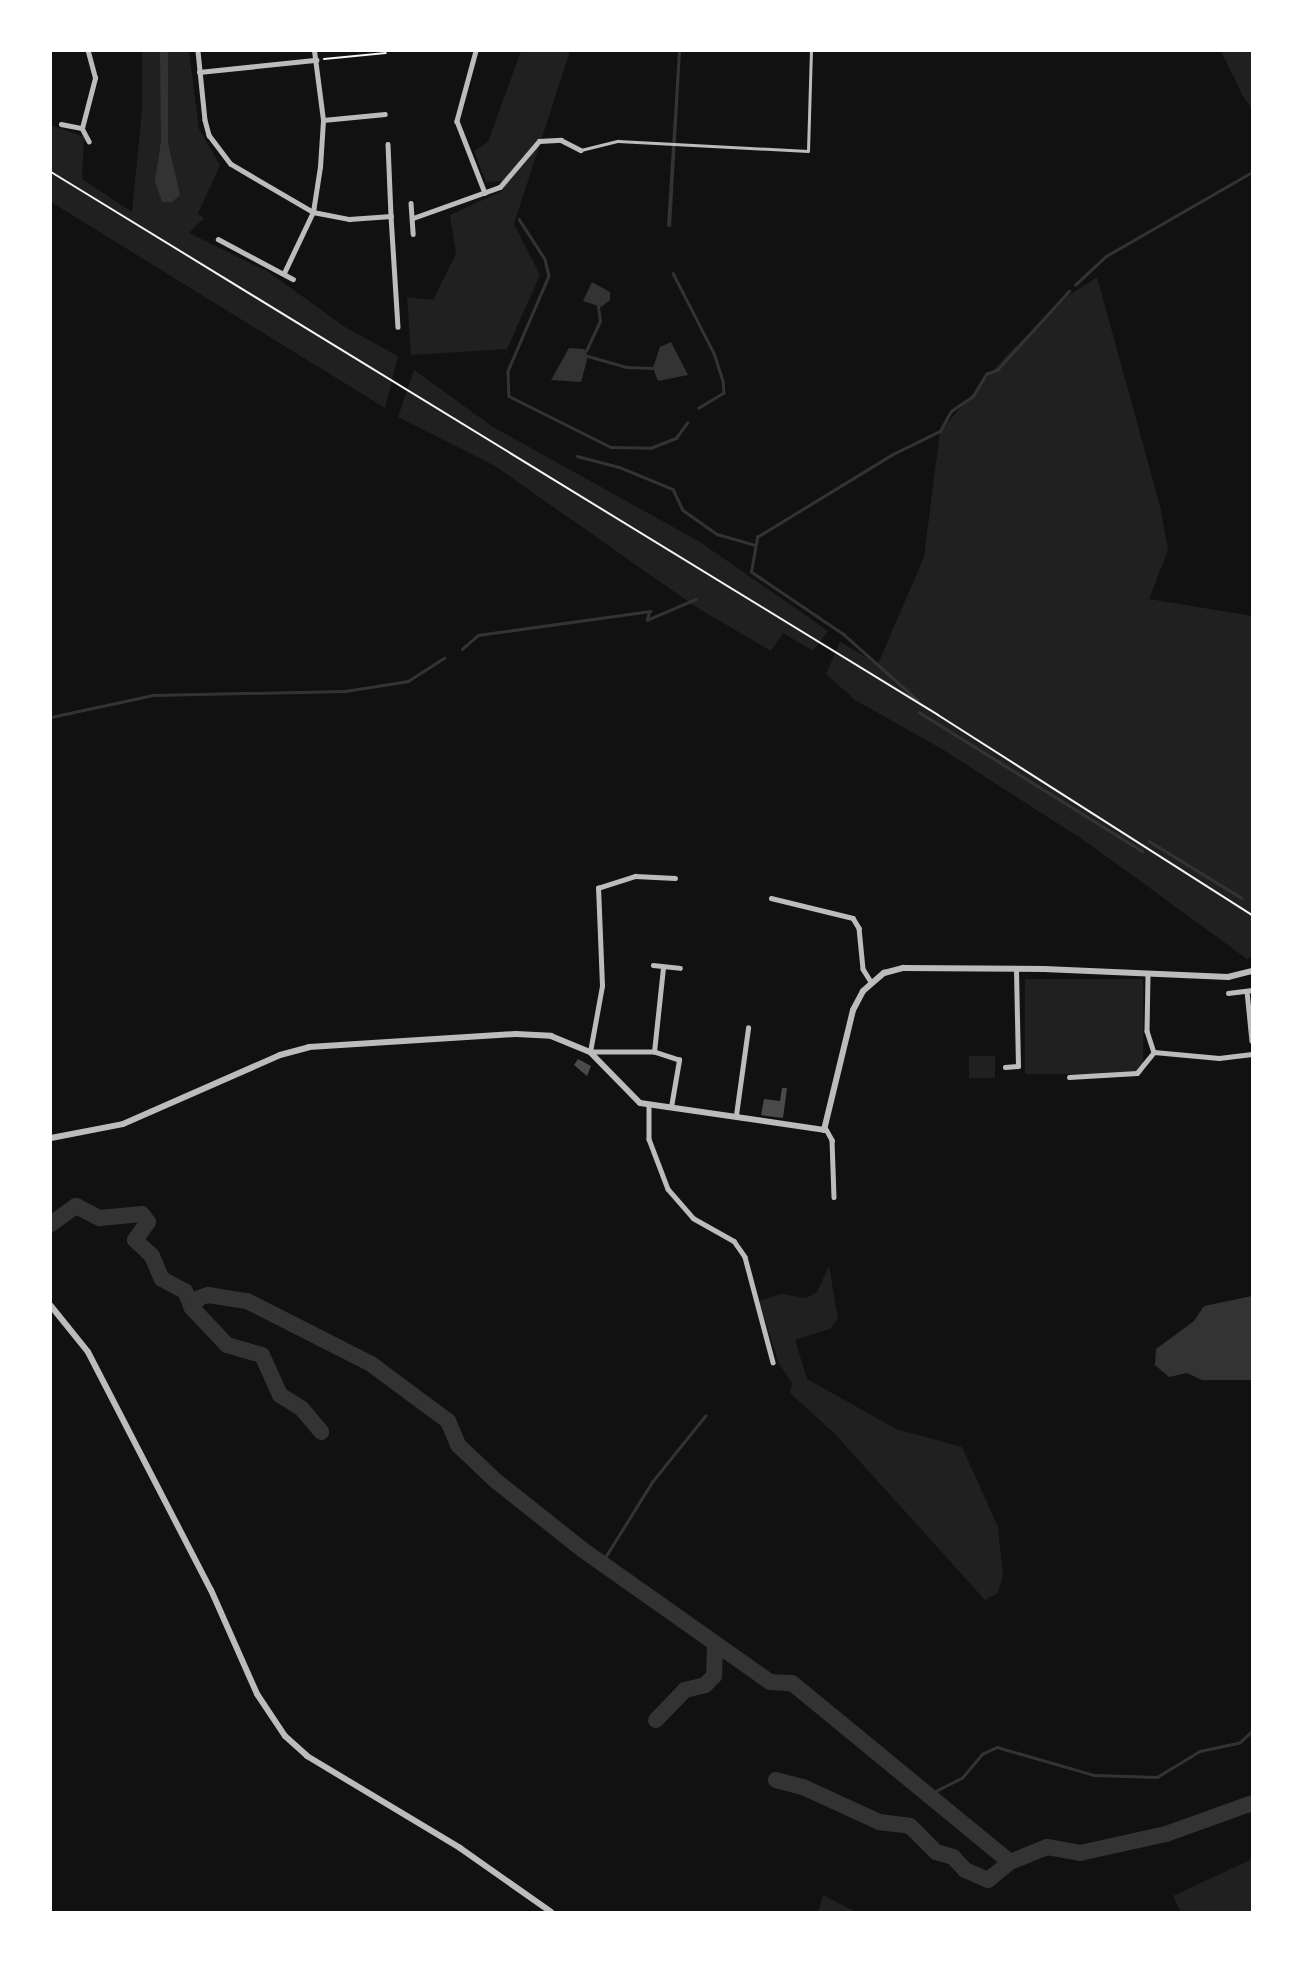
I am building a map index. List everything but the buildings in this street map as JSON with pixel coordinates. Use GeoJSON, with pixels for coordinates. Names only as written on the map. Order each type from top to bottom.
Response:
{"type":"FeatureCollection","features":[{"type":"Feature","properties":{"kind":"street"},"geometry":{"type":"LineString","coordinates":[[88,51],[95,78],[82,128],[89,141]]}},
{"type":"Feature","properties":{"kind":"street"},"geometry":{"type":"LineString","coordinates":[[198,51],[205,120],[220,152],[264,186],[313,212],[349,219],[391,216]]}},
{"type":"Feature","properties":{"kind":"street"},"geometry":{"type":"LineString","coordinates":[[284,273],[313,212],[323,120],[314,51]]}},
{"type":"Feature","properties":{"kind":"street"},"geometry":{"type":"LineString","coordinates":[[476,51],[457,121],[485,193]]}},
{"type":"Feature","properties":{"kind":"street"},"geometry":{"type":"LineString","coordinates":[[199,72],[316,60]]}},
{"type":"Feature","properties":{"kind":"street"},"geometry":{"type":"LineString","coordinates":[[323,120],[385,114]]}},
{"type":"Feature","properties":{"kind":"street"},"geometry":{"type":"LineString","coordinates":[[61,124],[82,128]]}},
{"type":"Feature","properties":{"kind":"street"},"geometry":{"type":"LineString","coordinates":[[413,218],[500,187],[538,141],[561,140],[581,150]]}},
{"type":"Feature","properties":{"kind":"street"},"geometry":{"type":"LineString","coordinates":[[388,144],[398,327]]}},
{"type":"Feature","properties":{"kind":"street"},"geometry":{"type":"LineString","coordinates":[[411,203],[413,234]]}},
{"type":"Feature","properties":{"kind":"street"},"geometry":{"type":"LineString","coordinates":[[218,239],[293,279]]}},
{"type":"Feature","properties":{"kind":"street"},"geometry":{"type":"LineString","coordinates":[[590,1052],[602,986],[598,888],[635,876],[675,878]]}},
{"type":"Feature","properties":{"kind":"street"},"geometry":{"type":"LineString","coordinates":[[771,898],[853,918],[859,928],[863,969],[871,982]]}},
{"type":"Feature","properties":{"kind":"street"},"geometry":{"type":"LineString","coordinates":[[653,965],[680,968]]}},
{"type":"Feature","properties":{"kind":"street"},"geometry":{"type":"LineString","coordinates":[[654,1052],[663,968]]}},
{"type":"Feature","properties":{"kind":"street"},"geometry":{"type":"LineString","coordinates":[[823,1129],[853,1010],[871,982],[903,968],[1228,977],[1252,971]]}},
{"type":"Feature","properties":{"kind":"street"},"geometry":{"type":"LineString","coordinates":[[1005,1067],[1018,1066],[1016,970]]}},
{"type":"Feature","properties":{"kind":"street"},"geometry":{"type":"LineString","coordinates":[[1148,975],[1148,1038],[1154,1052]]}},
{"type":"Feature","properties":{"kind":"street"},"geometry":{"type":"LineString","coordinates":[[1228,993],[1250,990],[1252,1041]]}},
{"type":"Feature","properties":{"kind":"street"},"geometry":{"type":"LineString","coordinates":[[736,1115],[748,1028]]}},
{"type":"Feature","properties":{"kind":"street"},"geometry":{"type":"LineString","coordinates":[[51,1138],[123,1124],[280,1055],[309,1047],[516,1034],[551,1036],[590,1052],[654,1052],[680,1060],[671,1107]]}},
{"type":"Feature","properties":{"kind":"street"},"geometry":{"type":"LineString","coordinates":[[590,1052],[631,1097],[649,1105],[823,1129],[832,1140],[834,1197]]}},
{"type":"Feature","properties":{"kind":"street"},"geometry":{"type":"LineString","coordinates":[[1154,1052],[1219,1058],[1252,1054]]}},
{"type":"Feature","properties":{"kind":"street"},"geometry":{"type":"LineString","coordinates":[[1069,1077],[1137,1073],[1154,1052]]}},
{"type":"Feature","properties":{"kind":"street"},"geometry":{"type":"LineString","coordinates":[[649,1105],[649,1139],[668,1189],[693,1218],[734,1241],[744,1257],[773,1362]]}},
{"type":"Feature","properties":{"kind":"street"},"geometry":{"type":"LineString","coordinates":[[51,1306],[88,1352],[211,1590],[257,1694],[285,1737],[307,1756],[460,1848],[551,1912]]}},
{"type":"Feature","properties":{"kind":"lane"},"geometry":{"type":"LineString","coordinates":[[581,150],[618,141],[808,151],[811,51]]}},
{"type":"Feature","properties":{"kind":"path"},"geometry":{"type":"LineString","coordinates":[[316,60],[386,52]]}},
{"type":"Feature","properties":{"kind":"path"},"geometry":{"type":"LineString","coordinates":[[51,172],[938,715],[1252,915]]}},
{"type":"Feature","properties":{"kind":"shaded area"},"geometry":{"type":"Polygon","coordinates":[[[142,51],[189,51],[199,129],[220,165],[198,214],[204,218],[189,233],[267,271],[345,327],[398,356],[385,408],[51,202],[51,125],[84,137],[82,179],[132,212],[142,110],[142,51]]]}},
{"type":"Feature","properties":{"kind":"shaded area"},"geometry":{"type":"Polygon","coordinates":[[[160,51],[168,51],[168,143],[180,195],[172,202],[162,202],[155,181],[161,141],[160,51]]]}},
{"type":"Feature","properties":{"kind":"shaded area"},"geometry":{"type":"Polygon","coordinates":[[[521,51],[570,51],[514,224],[540,275],[507,349],[411,355],[407,297],[433,300],[456,254],[450,215],[504,190],[503,181],[486,182],[474,151],[488,142],[521,51]]]}},
{"type":"Feature","properties":{"kind":"shaded area"},"geometry":{"type":"Polygon","coordinates":[[[678,51],[681,51],[671,227],[667,226],[678,51]]]}},
{"type":"Feature","properties":{"kind":"shaded area"},"geometry":{"type":"Polygon","coordinates":[[[1221,51],[1252,51],[1252,109],[1243,96],[1221,51]]]}},
{"type":"Feature","properties":{"kind":"shaded area"},"geometry":{"type":"Polygon","coordinates":[[[1097,277],[1160,506],[1168,550],[1149,599],[1252,616],[1252,956],[1247,959],[1088,843],[942,749],[855,700],[826,674],[840,642],[878,664],[924,557],[940,431],[1007,355],[1068,296],[1097,277]]]}},
{"type":"Feature","properties":{"kind":"shaded area"},"geometry":{"type":"Polygon","coordinates":[[[592,282],[610,292],[610,300],[601,307],[583,301],[592,282]]]}},
{"type":"Feature","properties":{"kind":"shaded area"},"geometry":{"type":"Polygon","coordinates":[[[671,342],[688,375],[658,381],[653,368],[660,347],[671,342]]]}},
{"type":"Feature","properties":{"kind":"shaded area"},"geometry":{"type":"Polygon","coordinates":[[[569,348],[584,349],[588,356],[581,382],[551,380],[569,348]]]}},
{"type":"Feature","properties":{"kind":"shaded area"},"geometry":{"type":"Polygon","coordinates":[[[414,370],[493,427],[700,542],[828,631],[813,651],[783,633],[771,651],[696,607],[495,466],[398,417],[414,370]]]}},
{"type":"Feature","properties":{"kind":"shaded area"},"geometry":{"type":"Polygon","coordinates":[[[1025,979],[1143,979],[1143,1074],[1025,1074],[1025,979]]]}},
{"type":"Feature","properties":{"kind":"shaded area"},"geometry":{"type":"Polygon","coordinates":[[[969,1056],[995,1056],[995,1078],[969,1078],[969,1056]]]}},
{"type":"Feature","properties":{"kind":"shaded area"},"geometry":{"type":"Polygon","coordinates":[[[829,1266],[838,1319],[830,1329],[795,1340],[807,1379],[896,1429],[962,1447],[998,1527],[1003,1575],[998,1593],[985,1600],[836,1435],[790,1393],[792,1383],[779,1364],[759,1301],[781,1294],[806,1298],[817,1292],[829,1266]]]}},
{"type":"Feature","properties":{"kind":"shaded area"},"geometry":{"type":"Polygon","coordinates":[[[1252,1296],[1252,1380],[1202,1380],[1187,1373],[1169,1377],[1155,1365],[1156,1349],[1194,1321],[1204,1306],[1252,1296]]]}},
{"type":"Feature","properties":{"kind":"shaded area"},"geometry":{"type":"Polygon","coordinates":[[[1252,1859],[1252,1912],[1181,1912],[1173,1896],[1252,1859]]]}},
{"type":"Feature","properties":{"kind":"shaded area"},"geometry":{"type":"Polygon","coordinates":[[[823,1895],[856,1912],[818,1912],[823,1895]]]}},
{"type":"Feature","properties":{"kind":"waterway"},"geometry":{"type":"LineString","coordinates":[[1075,285],[1106,256],[1252,172]]}},
{"type":"Feature","properties":{"kind":"waterway"},"geometry":{"type":"LineString","coordinates":[[519,219],[545,259],[549,276],[508,371],[509,396],[611,447],[650,448],[676,438],[687,423]]}},
{"type":"Feature","properties":{"kind":"waterway"},"geometry":{"type":"LineString","coordinates":[[673,273],[714,353],[723,380],[724,393],[699,408]]}},
{"type":"Feature","properties":{"kind":"waterway"},"geometry":{"type":"LineString","coordinates":[[918,701],[844,635],[751,572],[757,537],[893,454],[940,431],[951,411],[973,396],[986,374],[997,370],[1069,291]]}},
{"type":"Feature","properties":{"kind":"waterway"},"geometry":{"type":"LineString","coordinates":[[586,351],[600,321],[598,306]]}},
{"type":"Feature","properties":{"kind":"waterway"},"geometry":{"type":"LineString","coordinates":[[588,356],[626,367],[653,368]]}},
{"type":"Feature","properties":{"kind":"waterway"},"geometry":{"type":"LineString","coordinates":[[577,456],[619,467],[673,489],[683,510],[717,534],[755,545]]}},
{"type":"Feature","properties":{"kind":"waterway"},"geometry":{"type":"LineString","coordinates":[[462,649],[478,635],[650,611],[647,620],[696,599]]}},
{"type":"Feature","properties":{"kind":"waterway"},"geometry":{"type":"LineString","coordinates":[[51,717],[153,695],[345,691],[408,681],[444,658]]}},
{"type":"Feature","properties":{"kind":"waterway"},"geometry":{"type":"LineString","coordinates":[[919,712],[1142,851]]}},
{"type":"Feature","properties":{"kind":"waterway"},"geometry":{"type":"LineString","coordinates":[[1149,841],[1242,898]]}},
{"type":"Feature","properties":{"kind":"waterway"},"geometry":{"type":"LineString","coordinates":[[51,1224],[76,1206],[100,1218],[142,1214],[148,1222],[135,1240],[152,1256],[162,1279],[185,1291],[192,1308],[199,1298],[208,1295],[247,1301],[371,1364],[448,1421],[458,1445],[496,1481],[583,1550],[770,1682],[792,1683],[1010,1862],[1047,1847],[1080,1853],[1166,1834],[1252,1803]]}},
{"type":"Feature","properties":{"kind":"waterway"},"geometry":{"type":"LineString","coordinates":[[192,1308],[227,1345],[262,1355],[280,1395],[302,1409],[321,1432]]}},
{"type":"Feature","properties":{"kind":"waterway"},"geometry":{"type":"LineString","coordinates":[[601,1564],[652,1482],[705,1416]]}},
{"type":"Feature","properties":{"kind":"waterway"},"geometry":{"type":"LineString","coordinates":[[656,1720],[685,1690],[705,1685],[714,1676],[715,1644]]}},
{"type":"Feature","properties":{"kind":"waterway"},"geometry":{"type":"LineString","coordinates":[[928,1795],[962,1778],[982,1754],[997,1747],[1094,1775],[1157,1777],[1200,1751],[1239,1743],[1252,1731]]}},
{"type":"Feature","properties":{"kind":"waterway"},"geometry":{"type":"LineString","coordinates":[[776,1780],[803,1787],[879,1822],[910,1826],[936,1852],[953,1857],[965,1870],[988,1880],[1010,1862]]}}]}
